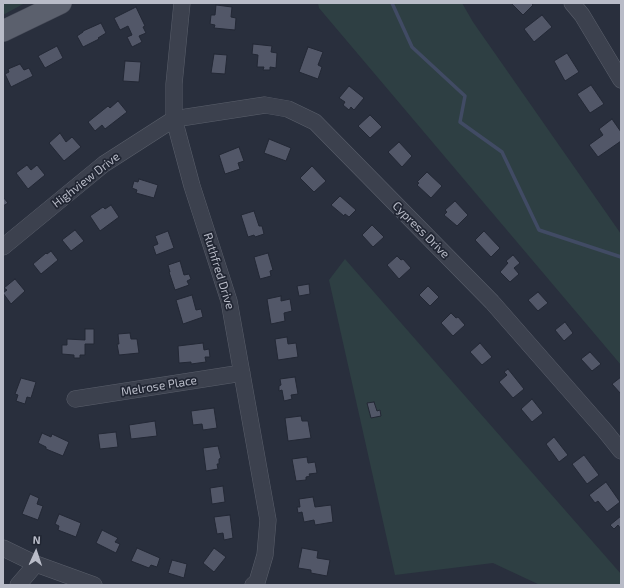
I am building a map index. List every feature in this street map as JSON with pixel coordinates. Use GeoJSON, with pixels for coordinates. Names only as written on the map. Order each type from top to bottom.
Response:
{"type":"FeatureCollection","features":[{"type":"Feature","properties":{"kind":"main road"},"geometry":{"type":"LineString","coordinates":[[3,32],[60,3]]}},
{"type":"Feature","properties":{"kind":"street","name":"Ruthfred Drive"},"geometry":{"type":"LineString","coordinates":[[182,3],[174,84],[174,119],[192,186],[229,300],[268,520],[265,555],[257,584]]}},
{"type":"Feature","properties":{"kind":"street"},"geometry":{"type":"LineString","coordinates":[[572,3],[582,14],[621,80]]}},
{"type":"Feature","properties":{"kind":"street","name":"Cypress Drive"},"geometry":{"type":"LineString","coordinates":[[174,119],[265,105],[288,109],[314,122],[492,302],[621,451]]}},
{"type":"Feature","properties":{"kind":"street","name":"Highview Drive"},"geometry":{"type":"LineString","coordinates":[[3,247],[104,164],[174,119]]}},
{"type":"Feature","properties":{"kind":"street","name":"Melrose Place"},"geometry":{"type":"LineString","coordinates":[[75,399],[242,373]]}},
{"type":"Feature","properties":{"kind":"street"},"geometry":{"type":"LineString","coordinates":[[3,548],[36,564],[94,585]]}},
{"type":"Feature","properties":{"kind":"street"},"geometry":{"type":"LineString","coordinates":[[18,585],[36,564]]}},
{"type":"Feature","properties":{"kind":"shaded area"},"geometry":{"type":"Polygon","coordinates":[[[3,3],[25,3],[3,15],[3,3]]]}},
{"type":"Feature","properties":{"kind":"shaded area"},"geometry":{"type":"Polygon","coordinates":[[[318,3],[462,3],[473,22],[621,234],[621,365],[319,8],[318,3]]]}},
{"type":"Feature","properties":{"kind":"shaded area"},"geometry":{"type":"Polygon","coordinates":[[[345,259],[621,574],[621,585],[540,585],[493,563],[395,575],[329,280],[345,259]]]}},
{"type":"Feature","properties":{"kind":"building"},"geometry":{"type":"Polygon","coordinates":[[[511,3],[531,3],[533,5],[523,15],[511,3]]]}},
{"type":"Feature","properties":{"kind":"building"},"geometry":{"type":"Polygon","coordinates":[[[216,5],[232,7],[231,17],[236,18],[235,30],[214,28],[215,25],[210,24],[211,15],[215,15],[216,5]]]}},
{"type":"Feature","properties":{"kind":"building"},"geometry":{"type":"Polygon","coordinates":[[[136,7],[145,26],[143,27],[146,33],[139,36],[142,42],[132,47],[127,37],[132,35],[128,26],[120,30],[114,18],[136,7]]]}},
{"type":"Feature","properties":{"kind":"building"},"geometry":{"type":"Polygon","coordinates":[[[542,15],[552,27],[534,42],[524,29],[542,15]]]}},
{"type":"Feature","properties":{"kind":"building"},"geometry":{"type":"Polygon","coordinates":[[[101,23],[106,33],[98,38],[99,39],[83,47],[77,36],[83,31],[101,23]]]}},
{"type":"Feature","properties":{"kind":"building"},"geometry":{"type":"Polygon","coordinates":[[[253,44],[272,46],[271,52],[277,53],[276,68],[270,67],[270,70],[263,70],[264,67],[257,67],[258,55],[252,54],[253,44]]]}},
{"type":"Feature","properties":{"kind":"building"},"geometry":{"type":"Polygon","coordinates":[[[57,46],[63,58],[45,68],[38,56],[57,46]]]}},
{"type":"Feature","properties":{"kind":"building"},"geometry":{"type":"Polygon","coordinates":[[[308,47],[323,52],[318,65],[322,67],[318,79],[299,72],[308,47]]]}},
{"type":"Feature","properties":{"kind":"building"},"geometry":{"type":"Polygon","coordinates":[[[567,53],[579,72],[565,81],[554,61],[567,53]]]}},
{"type":"Feature","properties":{"kind":"building"},"geometry":{"type":"Polygon","coordinates":[[[214,54],[227,55],[225,74],[211,73],[214,54]]]}},
{"type":"Feature","properties":{"kind":"building"},"geometry":{"type":"Polygon","coordinates":[[[125,61],[141,62],[139,82],[123,81],[125,61]]]}},
{"type":"Feature","properties":{"kind":"building"},"geometry":{"type":"Polygon","coordinates":[[[20,64],[24,70],[29,68],[33,76],[11,87],[5,74],[9,72],[8,69],[20,64]]]}},
{"type":"Feature","properties":{"kind":"building"},"geometry":{"type":"Polygon","coordinates":[[[591,85],[604,104],[590,113],[577,94],[591,85]]]}},
{"type":"Feature","properties":{"kind":"building"},"geometry":{"type":"Polygon","coordinates":[[[349,86],[364,98],[354,110],[351,107],[349,110],[343,105],[345,102],[339,98],[349,86]]]}},
{"type":"Feature","properties":{"kind":"building"},"geometry":{"type":"Polygon","coordinates":[[[118,101],[127,112],[105,129],[102,125],[95,131],[88,122],[108,106],[110,108],[118,101]]]}},
{"type":"Feature","properties":{"kind":"building"},"geometry":{"type":"Polygon","coordinates":[[[370,115],[382,127],[370,138],[358,126],[370,115]]]}},
{"type":"Feature","properties":{"kind":"building"},"geometry":{"type":"Polygon","coordinates":[[[612,119],[621,132],[621,141],[598,157],[589,145],[603,135],[599,129],[612,119]]]}},
{"type":"Feature","properties":{"kind":"building"},"geometry":{"type":"Polygon","coordinates":[[[60,133],[66,142],[72,137],[81,147],[64,161],[49,143],[60,133]]]}},
{"type":"Feature","properties":{"kind":"building"},"geometry":{"type":"Polygon","coordinates":[[[269,139],[291,148],[286,161],[264,153],[269,139]]]}},
{"type":"Feature","properties":{"kind":"building"},"geometry":{"type":"Polygon","coordinates":[[[399,142],[412,156],[402,167],[388,152],[399,142]]]}},
{"type":"Feature","properties":{"kind":"building"},"geometry":{"type":"Polygon","coordinates":[[[239,147],[244,161],[238,163],[240,169],[225,174],[219,155],[239,147]]]}},
{"type":"Feature","properties":{"kind":"building"},"geometry":{"type":"Polygon","coordinates":[[[27,165],[31,170],[37,165],[45,175],[28,189],[16,173],[27,165]]]}},
{"type":"Feature","properties":{"kind":"building"},"geometry":{"type":"Polygon","coordinates":[[[312,166],[326,181],[314,192],[300,178],[312,166]]]}},
{"type":"Feature","properties":{"kind":"building"},"geometry":{"type":"Polygon","coordinates":[[[427,172],[442,186],[431,198],[417,185],[419,183],[417,182],[427,172]]]}},
{"type":"Feature","properties":{"kind":"building"},"geometry":{"type":"Polygon","coordinates":[[[139,179],[158,185],[154,198],[136,193],[137,190],[132,188],[134,181],[138,182],[139,179]]]}},
{"type":"Feature","properties":{"kind":"building"},"geometry":{"type":"Polygon","coordinates":[[[340,196],[356,210],[349,217],[345,214],[344,216],[331,205],[340,196]]]}},
{"type":"Feature","properties":{"kind":"building"},"geometry":{"type":"Polygon","coordinates":[[[3,197],[8,203],[3,206],[3,197]]]}},
{"type":"Feature","properties":{"kind":"building"},"geometry":{"type":"Polygon","coordinates":[[[455,201],[468,215],[457,226],[444,215],[447,212],[445,210],[455,201]]]}},
{"type":"Feature","properties":{"kind":"building"},"geometry":{"type":"Polygon","coordinates":[[[111,205],[119,217],[100,231],[90,216],[103,207],[105,209],[111,205]]]}},
{"type":"Feature","properties":{"kind":"building"},"geometry":{"type":"Polygon","coordinates":[[[254,211],[259,226],[262,226],[264,234],[255,237],[254,235],[248,237],[241,215],[254,211]]]}},
{"type":"Feature","properties":{"kind":"building"},"geometry":{"type":"Polygon","coordinates":[[[372,225],[384,237],[373,247],[362,235],[372,225]]]}},
{"type":"Feature","properties":{"kind":"building"},"geometry":{"type":"Polygon","coordinates":[[[75,230],[84,241],[71,251],[62,240],[75,230]]]}},
{"type":"Feature","properties":{"kind":"building"},"geometry":{"type":"Polygon","coordinates":[[[168,231],[174,248],[156,255],[153,246],[158,244],[155,236],[168,231]]]}},
{"type":"Feature","properties":{"kind":"building"},"geometry":{"type":"Polygon","coordinates":[[[484,231],[500,248],[491,257],[475,240],[484,231]]]}},
{"type":"Feature","properties":{"kind":"building"},"geometry":{"type":"Polygon","coordinates":[[[51,251],[58,260],[41,274],[33,264],[46,253],[47,254],[51,251]]]}},
{"type":"Feature","properties":{"kind":"building"},"geometry":{"type":"Polygon","coordinates":[[[268,253],[273,270],[270,271],[271,276],[260,279],[254,257],[268,253]]]}},
{"type":"Feature","properties":{"kind":"building"},"geometry":{"type":"Polygon","coordinates":[[[513,255],[520,263],[514,268],[519,274],[510,282],[500,272],[508,263],[506,261],[513,255]]]}},
{"type":"Feature","properties":{"kind":"building"},"geometry":{"type":"Polygon","coordinates":[[[397,256],[401,260],[403,259],[411,268],[399,279],[387,265],[397,256]]]}},
{"type":"Feature","properties":{"kind":"building"},"geometry":{"type":"Polygon","coordinates":[[[180,261],[184,275],[189,274],[191,279],[187,281],[189,285],[175,290],[168,265],[180,261]]]}},
{"type":"Feature","properties":{"kind":"building"},"geometry":{"type":"Polygon","coordinates":[[[15,279],[25,291],[11,304],[3,293],[7,290],[4,288],[15,279]]]}},
{"type":"Feature","properties":{"kind":"building"},"geometry":{"type":"Polygon","coordinates":[[[309,284],[310,294],[299,296],[297,286],[309,284]]]}},
{"type":"Feature","properties":{"kind":"building"},"geometry":{"type":"Polygon","coordinates":[[[428,286],[439,297],[430,306],[419,295],[428,286]]]}},
{"type":"Feature","properties":{"kind":"building"},"geometry":{"type":"Polygon","coordinates":[[[538,292],[548,303],[538,311],[528,300],[538,292]]]}},
{"type":"Feature","properties":{"kind":"building"},"geometry":{"type":"Polygon","coordinates":[[[192,295],[196,310],[201,309],[203,317],[183,324],[176,300],[192,295]]]}},
{"type":"Feature","properties":{"kind":"building"},"geometry":{"type":"Polygon","coordinates":[[[281,296],[281,301],[290,299],[292,311],[284,313],[285,321],[271,324],[267,299],[281,296]]]}},
{"type":"Feature","properties":{"kind":"building"},"geometry":{"type":"Polygon","coordinates":[[[451,313],[456,318],[458,317],[465,325],[453,336],[441,323],[451,313]]]}},
{"type":"Feature","properties":{"kind":"building"},"geometry":{"type":"Polygon","coordinates":[[[565,322],[573,333],[564,341],[555,330],[565,322]]]}},
{"type":"Feature","properties":{"kind":"building"},"geometry":{"type":"Polygon","coordinates":[[[85,329],[94,329],[94,344],[85,344],[85,355],[80,355],[80,358],[74,358],[74,355],[62,354],[62,345],[67,345],[67,339],[85,340],[85,329]]]}},
{"type":"Feature","properties":{"kind":"building"},"geometry":{"type":"Polygon","coordinates":[[[130,333],[131,339],[137,339],[139,353],[119,355],[117,344],[119,344],[118,334],[130,333]]]}},
{"type":"Feature","properties":{"kind":"building"},"geometry":{"type":"Polygon","coordinates":[[[287,337],[288,344],[296,343],[298,357],[278,360],[275,339],[287,337]]]}},
{"type":"Feature","properties":{"kind":"building"},"geometry":{"type":"Polygon","coordinates":[[[203,343],[204,350],[209,349],[210,357],[205,357],[206,362],[191,364],[191,362],[179,363],[178,346],[203,343]]]}},
{"type":"Feature","properties":{"kind":"building"},"geometry":{"type":"Polygon","coordinates":[[[480,343],[492,357],[482,365],[470,352],[480,343]]]}},
{"type":"Feature","properties":{"kind":"building"},"geometry":{"type":"Polygon","coordinates":[[[590,352],[601,364],[592,371],[581,359],[590,352]]]}},
{"type":"Feature","properties":{"kind":"building"},"geometry":{"type":"Polygon","coordinates":[[[508,369],[524,389],[513,398],[499,382],[507,375],[504,372],[508,369]]]}},
{"type":"Feature","properties":{"kind":"building"},"geometry":{"type":"Polygon","coordinates":[[[295,377],[298,394],[291,395],[292,399],[284,401],[282,390],[279,391],[279,386],[281,385],[280,379],[295,377]]]}},
{"type":"Feature","properties":{"kind":"building"},"geometry":{"type":"Polygon","coordinates":[[[621,377],[621,394],[612,384],[621,377]]]}},
{"type":"Feature","properties":{"kind":"building"},"geometry":{"type":"Polygon","coordinates":[[[21,378],[36,382],[31,398],[27,397],[25,404],[16,401],[18,395],[15,394],[21,378]]]}},
{"type":"Feature","properties":{"kind":"building"},"geometry":{"type":"Polygon","coordinates":[[[532,399],[543,413],[532,422],[521,409],[532,399]]]}},
{"type":"Feature","properties":{"kind":"building"},"geometry":{"type":"Polygon","coordinates":[[[374,402],[377,411],[380,410],[381,416],[371,418],[367,403],[374,402]]]}},
{"type":"Feature","properties":{"kind":"building"},"geometry":{"type":"Polygon","coordinates":[[[214,408],[217,428],[203,430],[202,424],[193,425],[191,411],[214,408]]]}},
{"type":"Feature","properties":{"kind":"building"},"geometry":{"type":"Polygon","coordinates":[[[301,416],[302,421],[308,421],[311,438],[288,441],[285,418],[301,416]]]}},
{"type":"Feature","properties":{"kind":"building"},"geometry":{"type":"Polygon","coordinates":[[[155,421],[157,436],[131,439],[129,425],[155,421]]]}},
{"type":"Feature","properties":{"kind":"building"},"geometry":{"type":"Polygon","coordinates":[[[116,432],[118,447],[100,449],[98,434],[116,432]]]}},
{"type":"Feature","properties":{"kind":"building"},"geometry":{"type":"Polygon","coordinates":[[[42,433],[51,437],[52,434],[69,442],[63,456],[46,449],[46,447],[38,443],[42,433]]]}},
{"type":"Feature","properties":{"kind":"building"},"geometry":{"type":"Polygon","coordinates":[[[554,437],[568,455],[559,462],[546,444],[554,437]]]}},
{"type":"Feature","properties":{"kind":"building"},"geometry":{"type":"Polygon","coordinates":[[[218,446],[221,458],[219,459],[219,464],[217,464],[218,469],[206,471],[203,448],[218,446]]]}},
{"type":"Feature","properties":{"kind":"building"},"geometry":{"type":"Polygon","coordinates":[[[584,455],[599,475],[587,484],[572,464],[584,455]]]}},
{"type":"Feature","properties":{"kind":"building"},"geometry":{"type":"Polygon","coordinates":[[[307,457],[308,463],[315,462],[317,473],[309,474],[310,476],[306,477],[306,480],[296,481],[292,459],[307,457]]]}},
{"type":"Feature","properties":{"kind":"building"},"geometry":{"type":"Polygon","coordinates":[[[606,482],[620,502],[607,512],[598,501],[595,503],[589,495],[606,482]]]}},
{"type":"Feature","properties":{"kind":"building"},"geometry":{"type":"Polygon","coordinates":[[[223,486],[225,502],[212,504],[210,488],[223,486]]]}},
{"type":"Feature","properties":{"kind":"building"},"geometry":{"type":"Polygon","coordinates":[[[30,494],[39,498],[37,504],[43,506],[38,520],[22,514],[30,494]]]}},
{"type":"Feature","properties":{"kind":"building"},"geometry":{"type":"Polygon","coordinates":[[[313,497],[315,507],[331,505],[333,522],[315,525],[314,520],[304,522],[302,512],[298,513],[297,507],[300,507],[299,499],[313,497]]]}},
{"type":"Feature","properties":{"kind":"building"},"geometry":{"type":"Polygon","coordinates":[[[59,514],[81,523],[76,537],[58,530],[59,526],[55,524],[59,514]]]}},
{"type":"Feature","properties":{"kind":"building"},"geometry":{"type":"Polygon","coordinates":[[[230,515],[233,538],[224,540],[223,533],[217,534],[214,517],[230,515]]]}},
{"type":"Feature","properties":{"kind":"building"},"geometry":{"type":"Polygon","coordinates":[[[621,516],[621,529],[618,525],[614,529],[610,525],[621,516]]]}},
{"type":"Feature","properties":{"kind":"building"},"geometry":{"type":"Polygon","coordinates":[[[102,530],[118,538],[115,542],[120,544],[116,553],[96,543],[102,530]]]}},
{"type":"Feature","properties":{"kind":"building"},"geometry":{"type":"Polygon","coordinates":[[[137,548],[160,558],[157,567],[151,565],[149,568],[131,561],[137,548]]]}},
{"type":"Feature","properties":{"kind":"building"},"geometry":{"type":"Polygon","coordinates":[[[214,548],[226,557],[214,572],[203,563],[214,548]]]}},
{"type":"Feature","properties":{"kind":"building"},"geometry":{"type":"Polygon","coordinates":[[[302,548],[318,551],[317,558],[330,560],[327,576],[311,573],[311,570],[298,568],[302,548]]]}},
{"type":"Feature","properties":{"kind":"building"},"geometry":{"type":"Polygon","coordinates":[[[172,560],[187,564],[184,578],[168,573],[172,560]]]}},
{"type":"Feature","properties":{"kind":"waterway"},"geometry":{"type":"LineString","coordinates":[[392,3],[412,47],[465,96],[460,122],[502,152],[539,230],[621,257]]}}]}
